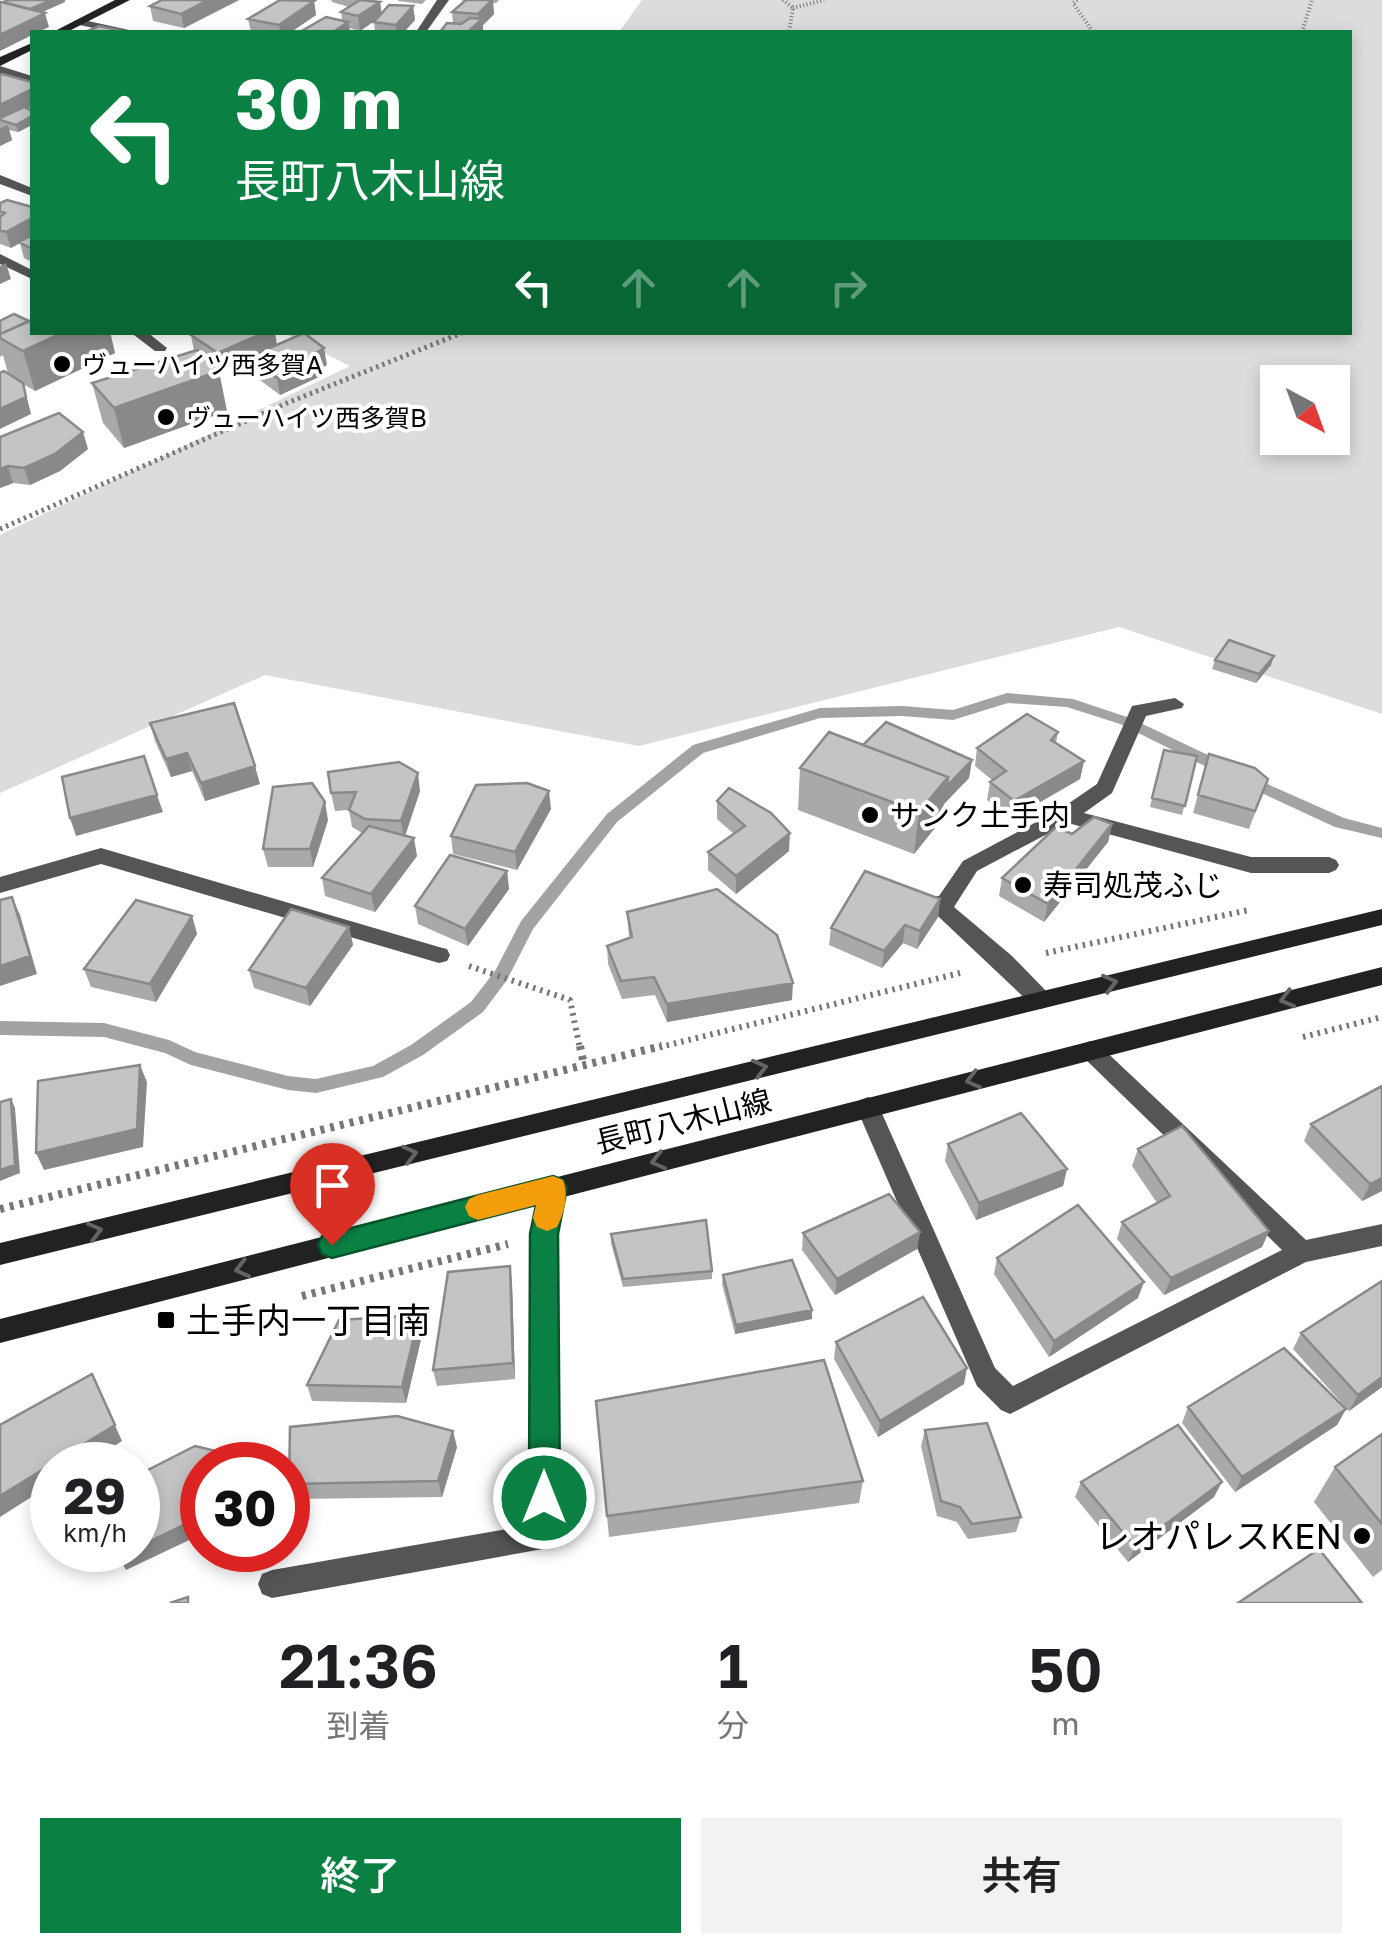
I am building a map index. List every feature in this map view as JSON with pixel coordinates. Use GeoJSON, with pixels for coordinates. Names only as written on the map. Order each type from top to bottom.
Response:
{"type":"FeatureCollection","features":[{"type":"Feature","properties":{"kind":"street"},"geometry":{"type":"LineString","coordinates":[[63,30],[124,0]]}},
{"type":"Feature","properties":{"kind":"street"},"geometry":{"type":"LineString","coordinates":[[422,30],[443,0]]}},
{"type":"Feature","properties":{"kind":"street"},"geometry":{"type":"LineString","coordinates":[[79,22],[117,30]]}},
{"type":"Feature","properties":{"kind":"street"},"geometry":{"type":"LineString","coordinates":[[0,62],[30,47]]}},
{"type":"Feature","properties":{"kind":"street"},"geometry":{"type":"LineString","coordinates":[[0,70],[30,79]]}},
{"type":"Feature","properties":{"kind":"street"},"geometry":{"type":"LineString","coordinates":[[0,179],[30,191]]}},
{"type":"Feature","properties":{"kind":"street"},"geometry":{"type":"LineString","coordinates":[[0,258],[30,274]]}},
{"type":"Feature","properties":{"kind":"street"},"geometry":{"type":"LineString","coordinates":[[141,335],[160,348]]}},
{"type":"Feature","properties":{"kind":"street"},"geometry":{"type":"LineString","coordinates":[[944,906],[970,866],[1066,814],[1105,788],[1139,711],[1175,704]]}},
{"type":"Feature","properties":{"kind":"street"},"geometry":{"type":"LineString","coordinates":[[1066,814],[1251,865],[1329,865]]}},
{"type":"Feature","properties":{"kind":"street"},"geometry":{"type":"LineString","coordinates":[[0,885],[101,856],[440,955]]}},
{"type":"Feature","properties":{"kind":"street"},"geometry":{"type":"LineString","coordinates":[[913,892],[944,906],[1041,1000]]}},
{"type":"Feature","properties":{"kind":"street"},"geometry":{"type":"LineString","coordinates":[[0,1254],[1382,917]]}},
{"type":"Feature","properties":{"kind":"street","name":"長町八木山線"},"geometry":{"type":"LineString","coordinates":[[0,1331],[1382,976]]}},
{"type":"Feature","properties":{"kind":"street"},"geometry":{"type":"LineString","coordinates":[[1090,1050],[1302,1252]]}},
{"type":"Feature","properties":{"kind":"street"},"geometry":{"type":"LineString","coordinates":[[868,1107],[986,1376],[1010,1402],[1302,1252],[1382,1235]]}},
{"type":"Feature","properties":{"kind":"street"},"geometry":{"type":"LineString","coordinates":[[272,1584],[544,1537],[544,1234],[553,1188]]}},
{"type":"Feature","properties":{"kind":"path"},"geometry":{"type":"LineString","coordinates":[[783,0],[794,8]]}},
{"type":"Feature","properties":{"kind":"path"},"geometry":{"type":"LineString","coordinates":[[794,8],[824,0]]}},
{"type":"Feature","properties":{"kind":"path"},"geometry":{"type":"LineString","coordinates":[[1077,0],[1074,3],[1091,30]]}},
{"type":"Feature","properties":{"kind":"path"},"geometry":{"type":"LineString","coordinates":[[1303,30],[1312,0]]}},
{"type":"Feature","properties":{"kind":"path"},"geometry":{"type":"LineString","coordinates":[[789,30],[794,8]]}},
{"type":"Feature","properties":{"kind":"path"},"geometry":{"type":"LineString","coordinates":[[0,529],[302,397],[457,335]]}},
{"type":"Feature","properties":{"kind":"path"},"geometry":{"type":"LineString","coordinates":[[0,1209],[1004,962],[1252,910]]}},
{"type":"Feature","properties":{"kind":"path"},"geometry":{"type":"LineString","coordinates":[[480,970],[570,1000],[584,1065]]}},
{"type":"Feature","properties":{"kind":"shaded area"},"geometry":{"type":"Polygon","coordinates":[[[642,0],[1382,0],[1382,714],[1119,627],[639,746],[265,675],[0,793],[0,535],[350,366],[288,335],[1352,335],[1352,30],[620,30],[642,0]]]}},
{"type":"Feature","properties":{"kind":"building"},"geometry":{"type":"Polygon","coordinates":[[[52,0],[30,9],[3,2],[52,0]]]}},
{"type":"Feature","properties":{"kind":"building"},"geometry":{"type":"Polygon","coordinates":[[[162,0],[208,0],[181,14],[150,6],[162,0]]]}},
{"type":"Feature","properties":{"kind":"building"},"geometry":{"type":"Polygon","coordinates":[[[280,0],[314,1],[279,25],[248,19],[280,0]]]}},
{"type":"Feature","properties":{"kind":"building"},"geometry":{"type":"Polygon","coordinates":[[[360,0],[380,2],[358,16],[341,12],[360,0]]]}},
{"type":"Feature","properties":{"kind":"building"},"geometry":{"type":"Polygon","coordinates":[[[466,0],[492,0],[478,14],[452,12],[466,0]]]}},
{"type":"Feature","properties":{"kind":"building"},"geometry":{"type":"Polygon","coordinates":[[[1,2],[45,13],[0,35],[1,2]]]}},
{"type":"Feature","properties":{"kind":"building"},"geometry":{"type":"Polygon","coordinates":[[[389,5],[413,6],[396,25],[374,22],[389,5]]]}},
{"type":"Feature","properties":{"kind":"building"},"geometry":{"type":"Polygon","coordinates":[[[326,17],[348,22],[336,30],[303,30],[326,17]]]}},
{"type":"Feature","properties":{"kind":"building"},"geometry":{"type":"Polygon","coordinates":[[[470,18],[482,19],[470,30],[442,30],[447,23],[461,24],[470,18]]]}},
{"type":"Feature","properties":{"kind":"building"},"geometry":{"type":"Polygon","coordinates":[[[0,75],[30,81],[30,90],[0,105],[0,75]]]}},
{"type":"Feature","properties":{"kind":"building"},"geometry":{"type":"Polygon","coordinates":[[[24,107],[30,110],[30,117],[16,125],[0,118],[24,107]]]}},
{"type":"Feature","properties":{"kind":"building"},"geometry":{"type":"Polygon","coordinates":[[[7,200],[30,206],[30,219],[6,232],[0,230],[0,217],[5,213],[0,211],[0,203],[7,200]]]}},
{"type":"Feature","properties":{"kind":"building"},"geometry":{"type":"Polygon","coordinates":[[[30,236],[30,248],[19,242],[30,236]]]}},
{"type":"Feature","properties":{"kind":"building"},"geometry":{"type":"Polygon","coordinates":[[[14,314],[29,321],[0,334],[0,321],[14,314]]]}},
{"type":"Feature","properties":{"kind":"building"},"geometry":{"type":"Polygon","coordinates":[[[30,321],[30,335],[58,335],[23,351],[0,338],[0,334],[30,321]]]}},
{"type":"Feature","properties":{"kind":"building"},"geometry":{"type":"Polygon","coordinates":[[[191,335],[258,335],[218,353],[191,335]]]}},
{"type":"Feature","properties":{"kind":"building"},"geometry":{"type":"Polygon","coordinates":[[[299,335],[307,335],[324,348],[314,354],[320,359],[277,378],[249,357],[299,335]]]}},
{"type":"Feature","properties":{"kind":"building"},"geometry":{"type":"Polygon","coordinates":[[[197,350],[219,371],[114,408],[92,383],[197,350]]]}},
{"type":"Feature","properties":{"kind":"building"},"geometry":{"type":"Polygon","coordinates":[[[4,371],[23,383],[26,397],[0,409],[0,373],[4,371]]]}},
{"type":"Feature","properties":{"kind":"building"},"geometry":{"type":"Polygon","coordinates":[[[59,413],[83,432],[55,454],[24,468],[0,469],[0,437],[59,413]]]}},
{"type":"Feature","properties":{"kind":"building"},"geometry":{"type":"Polygon","coordinates":[[[1229,640],[1274,656],[1259,674],[1215,660],[1229,640]]]}},
{"type":"Feature","properties":{"kind":"building"},"geometry":{"type":"Polygon","coordinates":[[[234,703],[255,766],[201,783],[187,753],[166,759],[150,723],[234,703]]]}},
{"type":"Feature","properties":{"kind":"building"},"geometry":{"type":"Polygon","coordinates":[[[1027,714],[1058,732],[1051,740],[1084,761],[1014,801],[990,782],[1006,771],[977,748],[1027,714]]]}},
{"type":"Feature","properties":{"kind":"building"},"geometry":{"type":"Polygon","coordinates":[[[886,722],[972,760],[947,786],[948,777],[863,745],[886,722]]]}},
{"type":"Feature","properties":{"kind":"building"},"geometry":{"type":"Polygon","coordinates":[[[829,732],[948,777],[919,812],[800,768],[829,732]]]}},
{"type":"Feature","properties":{"kind":"building"},"geometry":{"type":"Polygon","coordinates":[[[1164,750],[1197,756],[1185,806],[1152,798],[1164,750]]]}},
{"type":"Feature","properties":{"kind":"building"},"geometry":{"type":"Polygon","coordinates":[[[1209,754],[1255,768],[1268,779],[1255,811],[1198,795],[1209,754]]]}},
{"type":"Feature","properties":{"kind":"building"},"geometry":{"type":"Polygon","coordinates":[[[144,756],[157,795],[70,818],[62,777],[144,756]]]}},
{"type":"Feature","properties":{"kind":"building"},"geometry":{"type":"Polygon","coordinates":[[[399,762],[418,773],[401,821],[365,819],[349,810],[356,792],[331,793],[328,772],[399,762]]]}},
{"type":"Feature","properties":{"kind":"building"},"geometry":{"type":"Polygon","coordinates":[[[312,783],[325,802],[310,849],[263,849],[273,787],[312,783]]]}},
{"type":"Feature","properties":{"kind":"building"},"geometry":{"type":"Polygon","coordinates":[[[527,783],[549,791],[515,852],[451,836],[476,785],[527,783]]]}},
{"type":"Feature","properties":{"kind":"building"},"geometry":{"type":"Polygon","coordinates":[[[729,788],[771,813],[790,833],[736,876],[708,852],[745,826],[717,801],[729,788]]]}},
{"type":"Feature","properties":{"kind":"building"},"geometry":{"type":"Polygon","coordinates":[[[1094,817],[1112,824],[1048,904],[1002,878],[1056,827],[1072,834],[1094,817]]]}},
{"type":"Feature","properties":{"kind":"building"},"geometry":{"type":"Polygon","coordinates":[[[369,826],[414,838],[371,894],[322,878],[369,826]]]}},
{"type":"Feature","properties":{"kind":"building"},"geometry":{"type":"Polygon","coordinates":[[[450,855],[507,871],[465,929],[415,906],[450,855]]]}},
{"type":"Feature","properties":{"kind":"building"},"geometry":{"type":"Polygon","coordinates":[[[865,871],[940,899],[920,931],[905,925],[884,951],[831,928],[865,871]]]}},
{"type":"Feature","properties":{"kind":"building"},"geometry":{"type":"Polygon","coordinates":[[[717,889],[777,935],[793,983],[667,1004],[654,977],[621,981],[607,946],[632,937],[627,912],[717,889]]]}},
{"type":"Feature","properties":{"kind":"building"},"geometry":{"type":"Polygon","coordinates":[[[12,897],[30,956],[0,966],[0,900],[12,897]]]}},
{"type":"Feature","properties":{"kind":"building"},"geometry":{"type":"Polygon","coordinates":[[[136,900],[192,916],[150,984],[84,969],[136,900]]]}},
{"type":"Feature","properties":{"kind":"building"},"geometry":{"type":"Polygon","coordinates":[[[291,909],[349,927],[306,988],[249,970],[291,909]]]}},
{"type":"Feature","properties":{"kind":"building"},"geometry":{"type":"Polygon","coordinates":[[[140,1065],[137,1129],[36,1153],[38,1081],[140,1065]]]}},
{"type":"Feature","properties":{"kind":"building"},"geometry":{"type":"Polygon","coordinates":[[[1382,1086],[1382,1178],[1370,1184],[1311,1124],[1382,1086]]]}},
{"type":"Feature","properties":{"kind":"building"},"geometry":{"type":"Polygon","coordinates":[[[11,1099],[15,1165],[0,1170],[0,1102],[11,1099]]]}},
{"type":"Feature","properties":{"kind":"building"},"geometry":{"type":"Polygon","coordinates":[[[1021,1113],[1067,1169],[979,1203],[948,1144],[1021,1113]]]}},
{"type":"Feature","properties":{"kind":"building"},"geometry":{"type":"Polygon","coordinates":[[[1182,1126],[1269,1231],[1171,1278],[1122,1222],[1170,1196],[1138,1149],[1182,1126]]]}},
{"type":"Feature","properties":{"kind":"building"},"geometry":{"type":"Polygon","coordinates":[[[889,1194],[920,1232],[837,1279],[803,1233],[889,1194]]]}},
{"type":"Feature","properties":{"kind":"building"},"geometry":{"type":"Polygon","coordinates":[[[1078,1205],[1144,1282],[1054,1341],[997,1258],[1078,1205]]]}},
{"type":"Feature","properties":{"kind":"building"},"geometry":{"type":"Polygon","coordinates":[[[706,1220],[712,1271],[623,1279],[611,1234],[706,1220]]]}},
{"type":"Feature","properties":{"kind":"building"},"geometry":{"type":"Polygon","coordinates":[[[792,1260],[812,1310],[736,1325],[723,1275],[792,1260]]]}},
{"type":"Feature","properties":{"kind":"building"},"geometry":{"type":"Polygon","coordinates":[[[510,1266],[513,1363],[433,1370],[448,1272],[510,1266]]]}},
{"type":"Feature","properties":{"kind":"building"},"geometry":{"type":"Polygon","coordinates":[[[1382,1281],[1382,1377],[1358,1395],[1301,1333],[1382,1281]]]}},
{"type":"Feature","properties":{"kind":"building"},"geometry":{"type":"Polygon","coordinates":[[[923,1297],[967,1368],[880,1421],[836,1342],[923,1297]]]}},
{"type":"Feature","properties":{"kind":"building"},"geometry":{"type":"Polygon","coordinates":[[[419,1315],[402,1387],[307,1385],[339,1320],[419,1315]]]}},
{"type":"Feature","properties":{"kind":"building"},"geometry":{"type":"Polygon","coordinates":[[[1284,1348],[1346,1409],[1242,1477],[1188,1407],[1284,1348]]]}},
{"type":"Feature","properties":{"kind":"building"},"geometry":{"type":"Polygon","coordinates":[[[824,1360],[863,1481],[607,1516],[596,1401],[824,1360]]]}},
{"type":"Feature","properties":{"kind":"building"},"geometry":{"type":"Polygon","coordinates":[[[92,1374],[115,1425],[87,1442],[30,1442],[30,1477],[0,1496],[0,1425],[92,1374]]]}},
{"type":"Feature","properties":{"kind":"building"},"geometry":{"type":"Polygon","coordinates":[[[397,1416],[453,1431],[438,1481],[310,1484],[310,1442],[290,1442],[290,1427],[397,1416]]]}},
{"type":"Feature","properties":{"kind":"building"},"geometry":{"type":"Polygon","coordinates":[[[987,1423],[1021,1517],[972,1524],[960,1507],[941,1501],[925,1430],[987,1423]]]}},
{"type":"Feature","properties":{"kind":"building"},"geometry":{"type":"Polygon","coordinates":[[[1178,1425],[1222,1482],[1135,1547],[1081,1482],[1178,1425]]]}},
{"type":"Feature","properties":{"kind":"building"},"geometry":{"type":"Polygon","coordinates":[[[1382,1434],[1382,1524],[1335,1467],[1382,1434]]]}},
{"type":"Feature","properties":{"kind":"building"},"geometry":{"type":"Polygon","coordinates":[[[180,1454],[180,1527],[160,1536],[160,1464],[180,1454]]]}},
{"type":"Feature","properties":{"kind":"building"},"geometry":{"type":"Polygon","coordinates":[[[1319,1549],[1362,1603],[1238,1603],[1319,1549]]]}},
{"type":"Feature","properties":{"kind":"waterway"},"geometry":{"type":"LineString","coordinates":[[0,1028],[104,1030],[288,1083],[316,1086],[377,1072],[417,1050],[477,1007],[501,975],[527,925],[612,818],[698,749],[820,713],[902,711],[953,715],[1007,698],[1068,702],[1125,721],[1226,770]]}},
{"type":"Feature","properties":{"kind":"waterway"},"geometry":{"type":"LineString","coordinates":[[1247,780],[1340,823],[1382,833]]}},
{"type":"Feature","properties":{"kind":"slow traffic"},"geometry":{"type":"LineString","coordinates":[[478,1207],[553,1188],[547,1218]]}},
{"type":"Feature","properties":{"kind":"place","name":"ヴューハイツ西多賀A"},"geometry":{"type":"Point","coordinates":[62,364]}},
{"type":"Feature","properties":{"kind":"place","name":"ヴューハイツ西多賀B"},"geometry":{"type":"Point","coordinates":[166,417]}},
{"type":"Feature","properties":{"kind":"place","name":"サンク土手内"},"geometry":{"type":"Point","coordinates":[870,815]}},
{"type":"Feature","properties":{"kind":"place","name":"寿司処茂ふじ"},"geometry":{"type":"Point","coordinates":[1023,885]}},
{"type":"Feature","properties":{"kind":"place","name":"土手内一丁目南"},"geometry":{"type":"Point","coordinates":[166,1320]}},
{"type":"Feature","properties":{"kind":"place","name":"レオパレスKEN"},"geometry":{"type":"Point","coordinates":[1362,1536]}},
{"type":"Feature","properties":{"kind":"route"},"geometry":{"type":"LineString","coordinates":[[332,1245],[553,1188],[544,1234],[544,1498]]}}]}
